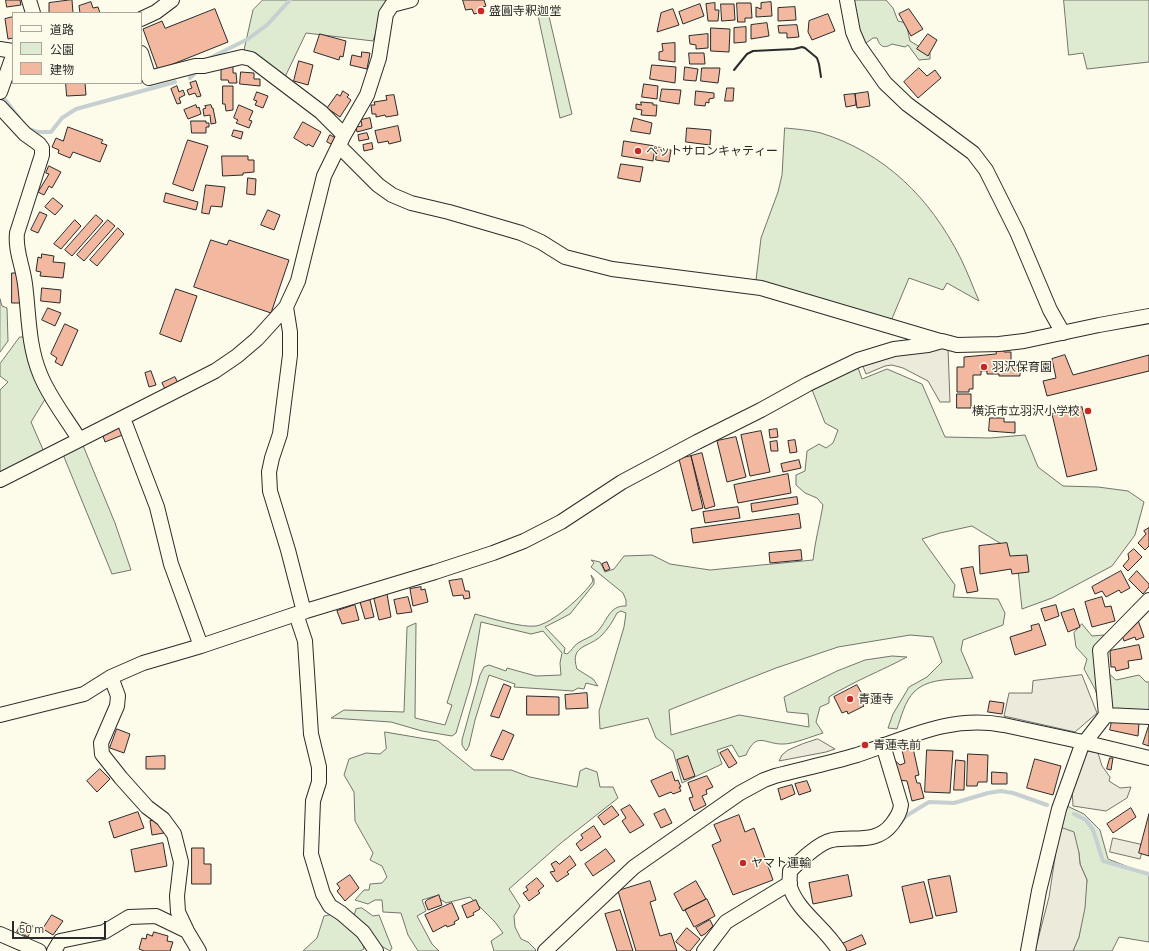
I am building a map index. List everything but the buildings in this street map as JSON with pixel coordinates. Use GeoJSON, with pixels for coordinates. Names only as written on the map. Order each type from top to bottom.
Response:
{"type":"FeatureCollection","features":[{"type":"Feature","properties":{"kind":"street"},"geometry":{"type":"LineString","coordinates":[[28,0],[33,12]]}},
{"type":"Feature","properties":{"kind":"street"},"geometry":{"type":"LineString","coordinates":[[142,19],[156,12],[172,0]]}},
{"type":"Feature","properties":{"kind":"street"},"geometry":{"type":"LineString","coordinates":[[0,480],[220,367],[237,356],[257,339],[286,307],[298,281],[324,176],[341,140],[368,95],[379,58],[386,14],[392,5],[411,0]]}},
{"type":"Feature","properties":{"kind":"street"},"geometry":{"type":"LineString","coordinates":[[848,0],[853,32],[860,46],[885,83],[907,104],[973,153],[986,170],[1017,232],[1050,310],[1063,333]]}},
{"type":"Feature","properties":{"kind":"street"},"geometry":{"type":"LineString","coordinates":[[0,49],[12,51]]}},
{"type":"Feature","properties":{"kind":"street"},"geometry":{"type":"LineString","coordinates":[[142,55],[149,78],[195,66],[204,66],[242,57],[251,59],[321,112],[341,140],[378,185],[392,195],[410,203],[449,212],[521,233],[541,242],[566,257],[612,269],[761,288],[957,345],[999,344],[1024,341],[1149,316]]}},
{"type":"Feature","properties":{"kind":"street"},"geometry":{"type":"LineString","coordinates":[[0,92],[12,59]]}},
{"type":"Feature","properties":{"kind":"street"},"geometry":{"type":"LineString","coordinates":[[0,107],[25,134],[42,148],[42,155],[17,233],[17,251],[25,283],[31,342],[40,374],[50,394],[79,439]]}},
{"type":"Feature","properties":{"kind":"street"},"geometry":{"type":"LineString","coordinates":[[286,307],[290,332],[290,355],[280,434],[269,472],[270,491],[288,550],[305,641],[311,734],[320,766],[319,782],[313,801],[311,854],[323,894],[330,906],[341,912],[362,932],[376,951]]}},
{"type":"Feature","properties":{"kind":"street"},"geometry":{"type":"LineString","coordinates":[[0,715],[84,694],[111,676],[143,663],[493,553],[561,522],[622,482],[808,384],[858,360],[894,349],[928,345],[942,341]]}},
{"type":"Feature","properties":{"kind":"street"},"geometry":{"type":"LineString","coordinates":[[123,418],[157,507],[171,564],[201,646]]}},
{"type":"Feature","properties":{"kind":"street"},"geometry":{"type":"LineString","coordinates":[[1028,951],[1039,891],[1059,809],[1084,742],[1106,715],[1100,650],[1149,600]]}},
{"type":"Feature","properties":{"kind":"street"},"geometry":{"type":"LineString","coordinates":[[111,676],[118,696],[117,706],[100,743],[102,754],[147,807],[163,819],[174,834],[182,862],[176,896],[178,912],[199,951]]}},
{"type":"Feature","properties":{"kind":"street"},"geometry":{"type":"LineString","coordinates":[[1106,715],[1149,717]]}},
{"type":"Feature","properties":{"kind":"street"},"geometry":{"type":"LineString","coordinates":[[545,951],[634,867],[750,787],[775,776],[831,762],[942,726],[968,722],[1004,724],[1149,758]]}},
{"type":"Feature","properties":{"kind":"street"},"geometry":{"type":"LineString","coordinates":[[839,951],[828,935],[800,905],[790,886],[790,871],[804,857],[831,840],[875,837],[888,830],[900,813],[901,804],[883,745]]}},
{"type":"Feature","properties":{"kind":"street"},"geometry":{"type":"LineString","coordinates":[[704,951],[726,922],[790,884]]}},
{"type":"Feature","properties":{"kind":"street"},"geometry":{"type":"LineString","coordinates":[[54,951],[60,941],[104,932],[129,917],[156,916],[187,931]]}},
{"type":"Feature","properties":{"kind":"street"},"geometry":{"type":"LineString","coordinates":[[0,934],[39,951]]}},
{"type":"Feature","properties":{"kind":"green space"},"geometry":{"type":"Polygon","coordinates":[[[263,0],[385,0],[386,2],[373,41],[306,33],[284,79],[244,50],[253,10],[263,0]]]}},
{"type":"Feature","properties":{"kind":"green space"},"geometry":{"type":"Polygon","coordinates":[[[850,0],[886,0],[893,8],[898,21],[906,23],[910,41],[930,53],[930,59],[919,60],[908,45],[905,47],[892,44],[885,47],[879,43],[877,38],[873,38],[866,43],[862,41],[850,0]]]}},
{"type":"Feature","properties":{"kind":"green space"},"geometry":{"type":"Polygon","coordinates":[[[1064,0],[1149,0],[1149,62],[1087,69],[1083,53],[1069,55],[1064,0]]]}},
{"type":"Feature","properties":{"kind":"green space"},"geometry":{"type":"Polygon","coordinates":[[[547,8],[572,114],[560,118],[537,11],[547,8]]]}},
{"type":"Feature","properties":{"kind":"green space"},"geometry":{"type":"Polygon","coordinates":[[[785,128],[821,133],[844,142],[885,165],[903,180],[920,197],[948,236],[963,262],[979,301],[947,283],[943,290],[909,278],[891,321],[756,280],[761,238],[778,192],[782,175],[785,128]]]}},
{"type":"Feature","properties":{"kind":"green space"},"geometry":{"type":"Polygon","coordinates":[[[0,299],[2,306],[7,308],[8,341],[0,352],[0,299]]]}},
{"type":"Feature","properties":{"kind":"green space"},"geometry":{"type":"Polygon","coordinates":[[[20,337],[24,337],[47,396],[31,422],[44,452],[0,478],[0,390],[8,382],[0,376],[0,364],[20,337]]]}},
{"type":"Feature","properties":{"kind":"green space"},"geometry":{"type":"Polygon","coordinates":[[[857,365],[862,379],[887,369],[922,384],[945,437],[990,438],[1025,435],[1038,467],[1063,486],[1098,487],[1128,491],[1144,502],[1135,535],[1112,566],[1052,598],[1022,609],[1018,570],[1003,545],[972,526],[940,533],[922,539],[955,585],[953,597],[998,599],[1005,613],[1003,625],[963,640],[961,650],[973,678],[942,680],[920,687],[908,700],[897,729],[888,728],[893,714],[909,687],[927,677],[942,662],[933,637],[910,635],[838,647],[776,668],[669,710],[671,735],[739,715],[809,727],[808,714],[787,712],[784,697],[837,671],[865,660],[892,656],[907,657],[829,697],[829,703],[820,707],[816,722],[823,733],[788,744],[777,744],[762,740],[758,741],[750,747],[746,755],[739,757],[732,745],[717,750],[722,764],[682,783],[673,751],[656,738],[648,718],[600,729],[599,711],[624,627],[626,613],[621,611],[617,613],[602,635],[578,651],[576,655],[575,661],[577,669],[593,679],[598,686],[586,683],[584,689],[578,688],[573,691],[514,687],[515,684],[489,675],[475,720],[469,746],[466,751],[462,745],[462,740],[480,675],[484,667],[489,665],[506,671],[507,668],[536,676],[561,675],[560,663],[562,653],[543,631],[531,634],[481,622],[471,683],[456,733],[452,736],[422,731],[391,722],[331,718],[344,710],[404,712],[407,627],[416,623],[415,718],[445,725],[452,705],[447,703],[475,614],[523,626],[536,626],[543,624],[567,608],[582,594],[593,581],[591,575],[594,579],[594,584],[570,614],[545,627],[565,648],[564,653],[567,654],[576,644],[597,632],[612,611],[620,606],[626,606],[626,600],[623,593],[591,567],[594,563],[591,560],[600,562],[605,572],[614,569],[624,556],[652,555],[670,564],[710,570],[813,560],[823,505],[817,498],[805,493],[796,485],[796,475],[805,471],[807,451],[819,444],[826,448],[833,443],[838,430],[825,423],[811,387],[857,365]]]}},
{"type":"Feature","properties":{"kind":"green space"},"geometry":{"type":"Polygon","coordinates":[[[82,443],[115,523],[131,570],[112,574],[62,452],[82,443]]]}},
{"type":"Feature","properties":{"kind":"green space"},"geometry":{"type":"Polygon","coordinates":[[[1082,624],[1092,636],[1104,635],[1107,672],[1116,680],[1139,675],[1146,682],[1149,682],[1149,713],[1102,711],[1095,689],[1084,669],[1087,659],[1076,647],[1074,633],[1082,624]]]}},
{"type":"Feature","properties":{"kind":"green space"},"geometry":{"type":"Polygon","coordinates":[[[385,732],[438,741],[474,770],[511,770],[530,777],[577,787],[580,771],[586,768],[597,772],[600,787],[613,787],[618,798],[561,843],[509,889],[520,906],[514,916],[515,927],[521,939],[528,942],[536,950],[535,951],[494,951],[491,941],[503,933],[495,922],[470,897],[446,903],[435,896],[422,900],[426,911],[417,916],[432,944],[439,951],[418,951],[408,935],[401,913],[383,912],[382,900],[375,900],[368,904],[355,900],[364,890],[369,890],[370,884],[382,883],[387,877],[382,866],[370,860],[373,853],[355,821],[354,792],[344,775],[349,759],[366,753],[380,754],[386,749],[385,732]]]}},
{"type":"Feature","properties":{"kind":"green space"},"geometry":{"type":"Polygon","coordinates":[[[1065,805],[1084,814],[1100,830],[1108,859],[1149,875],[1149,942],[1119,937],[1112,951],[1073,951],[1079,937],[1087,880],[1080,864],[1079,853],[1060,827],[1065,805]]]}},
{"type":"Feature","properties":{"kind":"green space"},"geometry":{"type":"Polygon","coordinates":[[[362,908],[373,916],[379,915],[392,948],[390,951],[376,943],[364,942],[364,949],[360,951],[303,951],[317,938],[324,916],[338,913],[354,916],[356,909],[362,908]]]}},
{"type":"Feature","properties":{"kind":"shaded area"},"geometry":{"type":"Polygon","coordinates":[[[948,348],[950,402],[940,402],[928,381],[903,368],[892,365],[885,366],[866,374],[862,364],[894,353],[948,348]]]}},
{"type":"Feature","properties":{"kind":"shaded area"},"geometry":{"type":"Polygon","coordinates":[[[1082,675],[1097,713],[1075,732],[1004,716],[1009,693],[1032,693],[1033,681],[1082,675]]]}},
{"type":"Feature","properties":{"kind":"shaded area"},"geometry":{"type":"Polygon","coordinates":[[[818,739],[835,749],[779,761],[782,755],[788,750],[818,739]]]}},
{"type":"Feature","properties":{"kind":"shaded area"},"geometry":{"type":"Polygon","coordinates":[[[1083,750],[1098,753],[1102,766],[1110,777],[1109,781],[1120,788],[1131,787],[1127,798],[1106,811],[1073,806],[1072,788],[1083,750]]]}},
{"type":"Feature","properties":{"kind":"shaded area"},"geometry":{"type":"Polygon","coordinates":[[[1060,827],[1074,832],[1080,864],[1087,880],[1085,908],[1079,937],[1073,951],[1035,951],[1049,897],[1060,827]]]}},
{"type":"Feature","properties":{"kind":"shaded area"},"geometry":{"type":"Polygon","coordinates":[[[1113,838],[1144,845],[1140,859],[1110,852],[1113,838]]]}},
{"type":"Feature","properties":{"kind":"waterway"},"geometry":{"type":"LineString","coordinates":[[208,59],[248,39],[267,25],[290,0]]}},
{"type":"Feature","properties":{"kind":"waterway"},"geometry":{"type":"LineString","coordinates":[[190,78],[197,71]]}},
{"type":"Feature","properties":{"kind":"waterway"},"geometry":{"type":"LineString","coordinates":[[28,129],[38,132],[51,132],[62,118],[76,109],[175,82]]}},
{"type":"Feature","properties":{"kind":"waterway"},"geometry":{"type":"LineString","coordinates":[[3,97],[19,118]]}},
{"type":"Feature","properties":{"kind":"waterway"},"geometry":{"type":"LineString","coordinates":[[901,822],[906,816],[929,802],[954,803],[988,793],[1001,791],[1013,793],[1047,805]]}},
{"type":"Feature","properties":{"kind":"waterway"},"geometry":{"type":"LineString","coordinates":[[1074,814],[1086,820],[1093,830],[1103,861],[1149,874]]}},
{"type":"Feature","properties":{"kind":"wall"},"geometry":{"type":"LineString","coordinates":[[734,70],[747,54],[753,51],[794,49],[802,47],[817,58],[821,77]]}},
{"type":"Feature","properties":{"kind":"place","name":"盛圓寺釈迦堂"},"geometry":{"type":"Point","coordinates":[481,11]}},
{"type":"Feature","properties":{"kind":"place","name":"ペットサロンキャティー"},"geometry":{"type":"Point","coordinates":[638,151]}},
{"type":"Feature","properties":{"kind":"place","name":"羽沢保育園"},"geometry":{"type":"Point","coordinates":[984,367]}},
{"type":"Feature","properties":{"kind":"place","name":"横浜市立羽沢小学校"},"geometry":{"type":"Point","coordinates":[1088,411]}},
{"type":"Feature","properties":{"kind":"place","name":"青蓮寺"},"geometry":{"type":"Point","coordinates":[850,699]}},
{"type":"Feature","properties":{"kind":"place","name":"青蓮寺前"},"geometry":{"type":"Point","coordinates":[865,745]}},
{"type":"Feature","properties":{"kind":"place","name":"ヤマト運輸"},"geometry":{"type":"Point","coordinates":[743,863]}}]}
